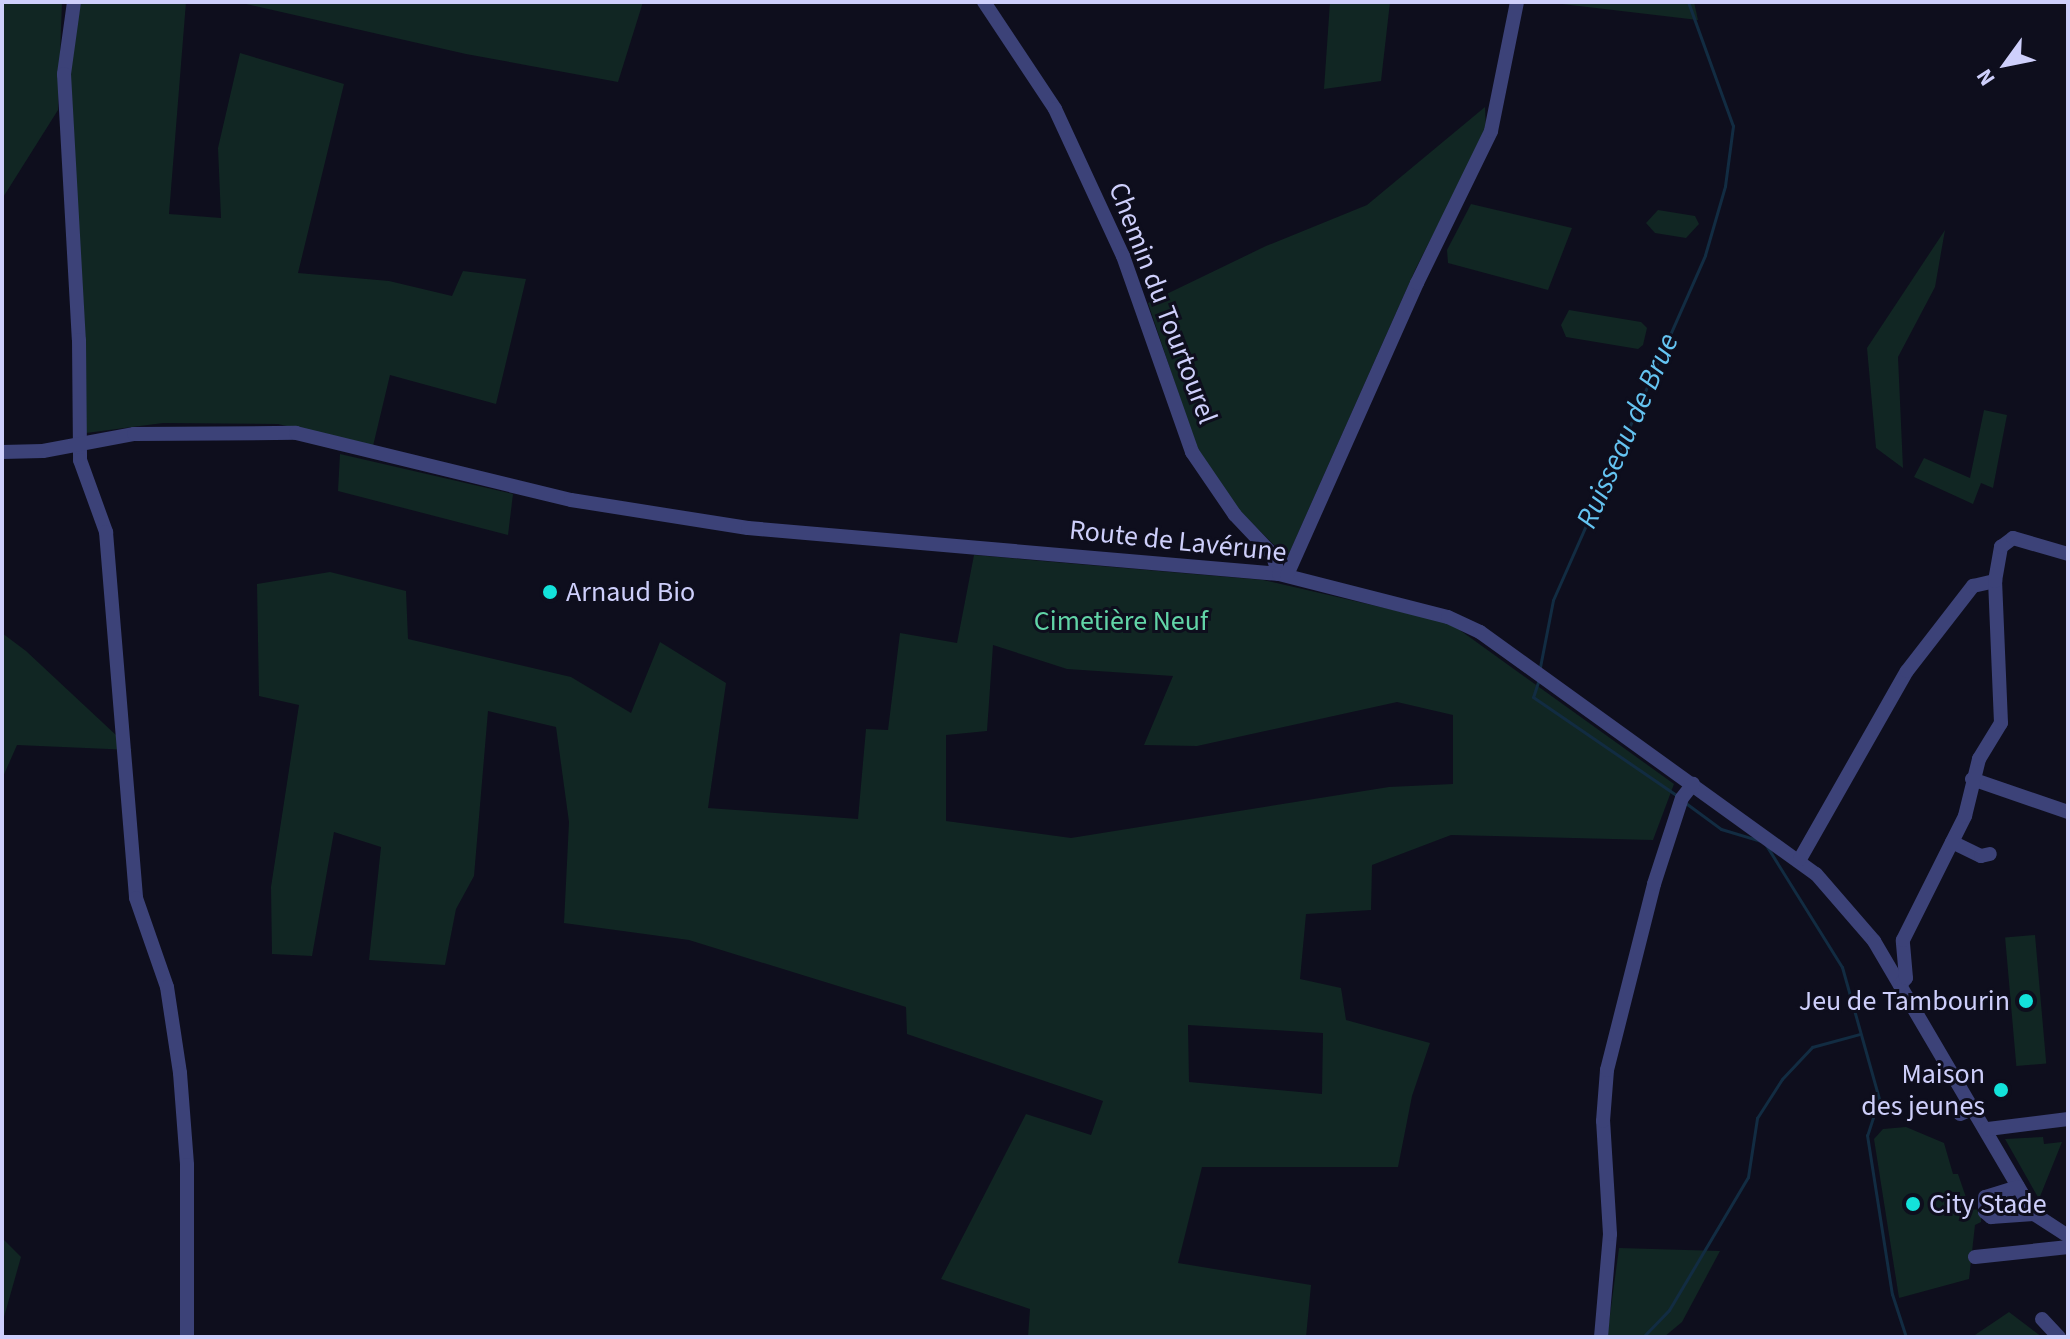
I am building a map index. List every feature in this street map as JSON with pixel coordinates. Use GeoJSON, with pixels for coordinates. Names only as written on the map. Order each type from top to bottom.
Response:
{"type":"FeatureCollection","features":[{"type":"Feature","properties":{"kind":"street"},"geometry":{"type":"LineString","coordinates":[[74,2],[64,74],[80,460],[106,532],[136,898],[167,987],[180,1073],[187,1165],[187,1337]]}},
{"type":"Feature","properties":{"kind":"street","name":"Chemin du Tourtourel"},"geometry":{"type":"LineString","coordinates":[[984,2],[1055,109],[1123,256],[1192,452],[1235,515],[1272,554],[1283,575]]}},
{"type":"Feature","properties":{"kind":"street"},"geometry":{"type":"LineString","coordinates":[[1283,575],[1417,283],[1491,131],[1517,2]]}},
{"type":"Feature","properties":{"kind":"street","name":"Route de Lavérune"},"geometry":{"type":"LineString","coordinates":[[2,452],[43,451],[80,441],[187,431],[296,433],[571,500],[748,528],[1283,575],[1463,623],[1800,859],[1874,941],[1976,1107],[2034,1214]]}},
{"type":"Feature","properties":{"kind":"street"},"geometry":{"type":"LineString","coordinates":[[1900,985],[1906,978],[1903,940],[1965,816],[1972,779],[2001,723],[1995,581],[2006,539],[2068,554]]}},
{"type":"Feature","properties":{"kind":"street"},"geometry":{"type":"LineString","coordinates":[[1800,859],[1907,671],[1973,586],[1995,581]]}},
{"type":"Feature","properties":{"kind":"street"},"geometry":{"type":"LineString","coordinates":[[1972,779],[2068,812]]}},
{"type":"Feature","properties":{"kind":"street"},"geometry":{"type":"LineString","coordinates":[[1601,1337],[1610,1234],[1603,1121],[1607,1070],[1658,873],[1682,798],[1693,784]]}},
{"type":"Feature","properties":{"kind":"street"},"geometry":{"type":"LineString","coordinates":[[1952,842],[1981,856],[1990,854]]}},
{"type":"Feature","properties":{"kind":"street"},"geometry":{"type":"LineString","coordinates":[[1960,1114],[1976,1107]]}},
{"type":"Feature","properties":{"kind":"street"},"geometry":{"type":"LineString","coordinates":[[1988,1129],[2068,1119]]}},
{"type":"Feature","properties":{"kind":"street"},"geometry":{"type":"LineString","coordinates":[[2018,1187],[1985,1197],[1985,1212],[1991,1217],[2034,1214],[2068,1236]]}},
{"type":"Feature","properties":{"kind":"street"},"geometry":{"type":"LineString","coordinates":[[1975,1257],[2068,1247]]}},
{"type":"Feature","properties":{"kind":"street"},"geometry":{"type":"LineString","coordinates":[[2042,1319],[2059,1337]]}},
{"type":"Feature","properties":{"kind":"green space"},"geometry":{"type":"Polygon","coordinates":[[[2,2],[62,2],[58,110],[2,199],[2,2]]]}},
{"type":"Feature","properties":{"kind":"green space"},"geometry":{"type":"Polygon","coordinates":[[[81,2],[186,2],[169,214],[221,218],[218,148],[240,53],[344,84],[298,273],[389,281],[452,296],[463,271],[526,279],[496,404],[390,375],[373,446],[278,424],[163,423],[86,433],[69,68],[81,2]]]}},
{"type":"Feature","properties":{"kind":"green space"},"geometry":{"type":"Polygon","coordinates":[[[237,2],[643,2],[618,82],[466,54],[237,2]]]}},
{"type":"Feature","properties":{"kind":"green space"},"geometry":{"type":"Polygon","coordinates":[[[1330,2],[1390,2],[1381,81],[1324,89],[1330,2]]]}},
{"type":"Feature","properties":{"kind":"green space"},"geometry":{"type":"Polygon","coordinates":[[[1545,2],[1694,2],[1698,20],[1545,2]]]}},
{"type":"Feature","properties":{"kind":"green space"},"geometry":{"type":"Polygon","coordinates":[[[1485,107],[1486,131],[1416,268],[1287,558],[1239,510],[1196,446],[1148,303],[1266,246],[1367,205],[1485,107]]]}},
{"type":"Feature","properties":{"kind":"green space"},"geometry":{"type":"Polygon","coordinates":[[[1471,204],[1572,228],[1548,290],[1448,263],[1447,250],[1471,204]]]}},
{"type":"Feature","properties":{"kind":"green space"},"geometry":{"type":"Polygon","coordinates":[[[1658,210],[1695,216],[1699,224],[1686,238],[1655,233],[1646,223],[1658,210]]]}},
{"type":"Feature","properties":{"kind":"green space"},"geometry":{"type":"Polygon","coordinates":[[[1945,230],[1935,287],[1898,357],[1903,468],[1876,448],[1867,348],[1945,230]]]}},
{"type":"Feature","properties":{"kind":"green space"},"geometry":{"type":"Polygon","coordinates":[[[1569,310],[1641,322],[1647,328],[1643,345],[1638,349],[1566,337],[1561,325],[1569,310]]]}},
{"type":"Feature","properties":{"kind":"green space"},"geometry":{"type":"Polygon","coordinates":[[[1984,410],[2007,415],[1993,488],[1981,483],[1973,504],[1914,477],[1924,458],[1970,478],[1984,410]]]}},
{"type":"Feature","properties":{"kind":"green space"},"geometry":{"type":"Polygon","coordinates":[[[340,454],[513,494],[508,535],[338,491],[340,454]]]}},
{"type":"Feature","properties":{"kind":"green space","name":"Cimetière Neuf"},"geometry":{"type":"Polygon","coordinates":[[[974,555],[1263,580],[1450,623],[1674,784],[1653,840],[1451,835],[1372,865],[1371,910],[1306,914],[1300,979],[1341,988],[1346,1020],[1430,1043],[1412,1096],[1398,1167],[1202,1167],[1178,1263],[1311,1285],[1306,1337],[1028,1337],[1030,1309],[941,1279],[1026,1114],[1091,1135],[1103,1101],[907,1034],[906,1007],[689,940],[564,923],[569,822],[556,727],[488,711],[474,876],[456,909],[445,965],[369,960],[381,847],[334,832],[312,956],[272,954],[271,887],[299,705],[259,696],[257,584],[330,572],[406,591],[408,639],[571,677],[631,713],[660,642],[726,683],[708,808],[858,819],[866,729],[888,730],[900,633],[957,643],[974,555]],[[993,645],[987,731],[946,735],[946,821],[1071,838],[1389,787],[1453,784],[1453,715],[1397,702],[1197,746],[1144,745],[1173,676],[1067,669],[993,645]],[[1188,1025],[1189,1082],[1322,1094],[1323,1033],[1188,1025]]]}},
{"type":"Feature","properties":{"kind":"green space"},"geometry":{"type":"Polygon","coordinates":[[[2,633],[26,651],[132,750],[17,745],[2,779],[2,633]]]}},
{"type":"Feature","properties":{"kind":"green space","name":"Jeu de Tambourin"},"geometry":{"type":"Polygon","coordinates":[[[2035,935],[2046,1064],[2016,1066],[2005,938],[2035,935]]]}},
{"type":"Feature","properties":{"kind":"green space"},"geometry":{"type":"Polygon","coordinates":[[[1906,1127],[1944,1143],[1953,1174],[1958,1174],[1970,1209],[1981,1210],[1981,1222],[1975,1225],[1969,1279],[1899,1298],[1874,1139],[1883,1129],[1906,1127]]]}},
{"type":"Feature","properties":{"kind":"green space"},"geometry":{"type":"Polygon","coordinates":[[[2043,1137],[2044,1144],[2062,1142],[2039,1199],[2005,1139],[2043,1137]]]}},
{"type":"Feature","properties":{"kind":"green space"},"geometry":{"type":"Polygon","coordinates":[[[2,1238],[21,1257],[2,1324],[2,1238]]]}},
{"type":"Feature","properties":{"kind":"green space"},"geometry":{"type":"Polygon","coordinates":[[[1619,1248],[1720,1251],[1682,1322],[1664,1337],[1607,1337],[1619,1248]]]}},
{"type":"Feature","properties":{"kind":"green space"},"geometry":{"type":"Polygon","coordinates":[[[2009,1312],[2042,1337],[1972,1337],[2009,1312]]]}},
{"type":"Feature","properties":{"kind":"waterway","name":"Ruisseau de Brue"},"geometry":{"type":"LineString","coordinates":[[1540,667],[1553,600],[1705,255],[1725,186],[1733,126],[1688,2]]}},
{"type":"Feature","properties":{"kind":"waterway","name":"Ruisseau de Brue"},"geometry":{"type":"LineString","coordinates":[[1539,679],[1533,697],[1676,795]]}},
{"type":"Feature","properties":{"kind":"waterway","name":"Ruisseau de Brue"},"geometry":{"type":"LineString","coordinates":[[1687,804],[1721,829],[1761,841]]}},
{"type":"Feature","properties":{"kind":"waterway","name":"Ruisseau de Brue"},"geometry":{"type":"LineString","coordinates":[[1766,845],[1842,967],[1879,1099],[1867,1135],[1892,1294],[1906,1337]]}},
{"type":"Feature","properties":{"kind":"waterway"},"geometry":{"type":"LineString","coordinates":[[1643,1337],[1669,1310],[1748,1177],[1757,1118],[1782,1079],[1812,1047],[1860,1034]]}},
{"type":"Feature","properties":{"kind":"place","name":"Arnaud Bio"},"geometry":{"type":"Point","coordinates":[550,592]}},
{"type":"Feature","properties":{"kind":"place","name":"Jeu de Tambourin"},"geometry":{"type":"Point","coordinates":[2026,1001]}},
{"type":"Feature","properties":{"kind":"place","name":"Maison des jeunes"},"geometry":{"type":"Point","coordinates":[2001,1090]}},
{"type":"Feature","properties":{"kind":"place","name":"City Stade"},"geometry":{"type":"Point","coordinates":[1913,1204]}}]}
